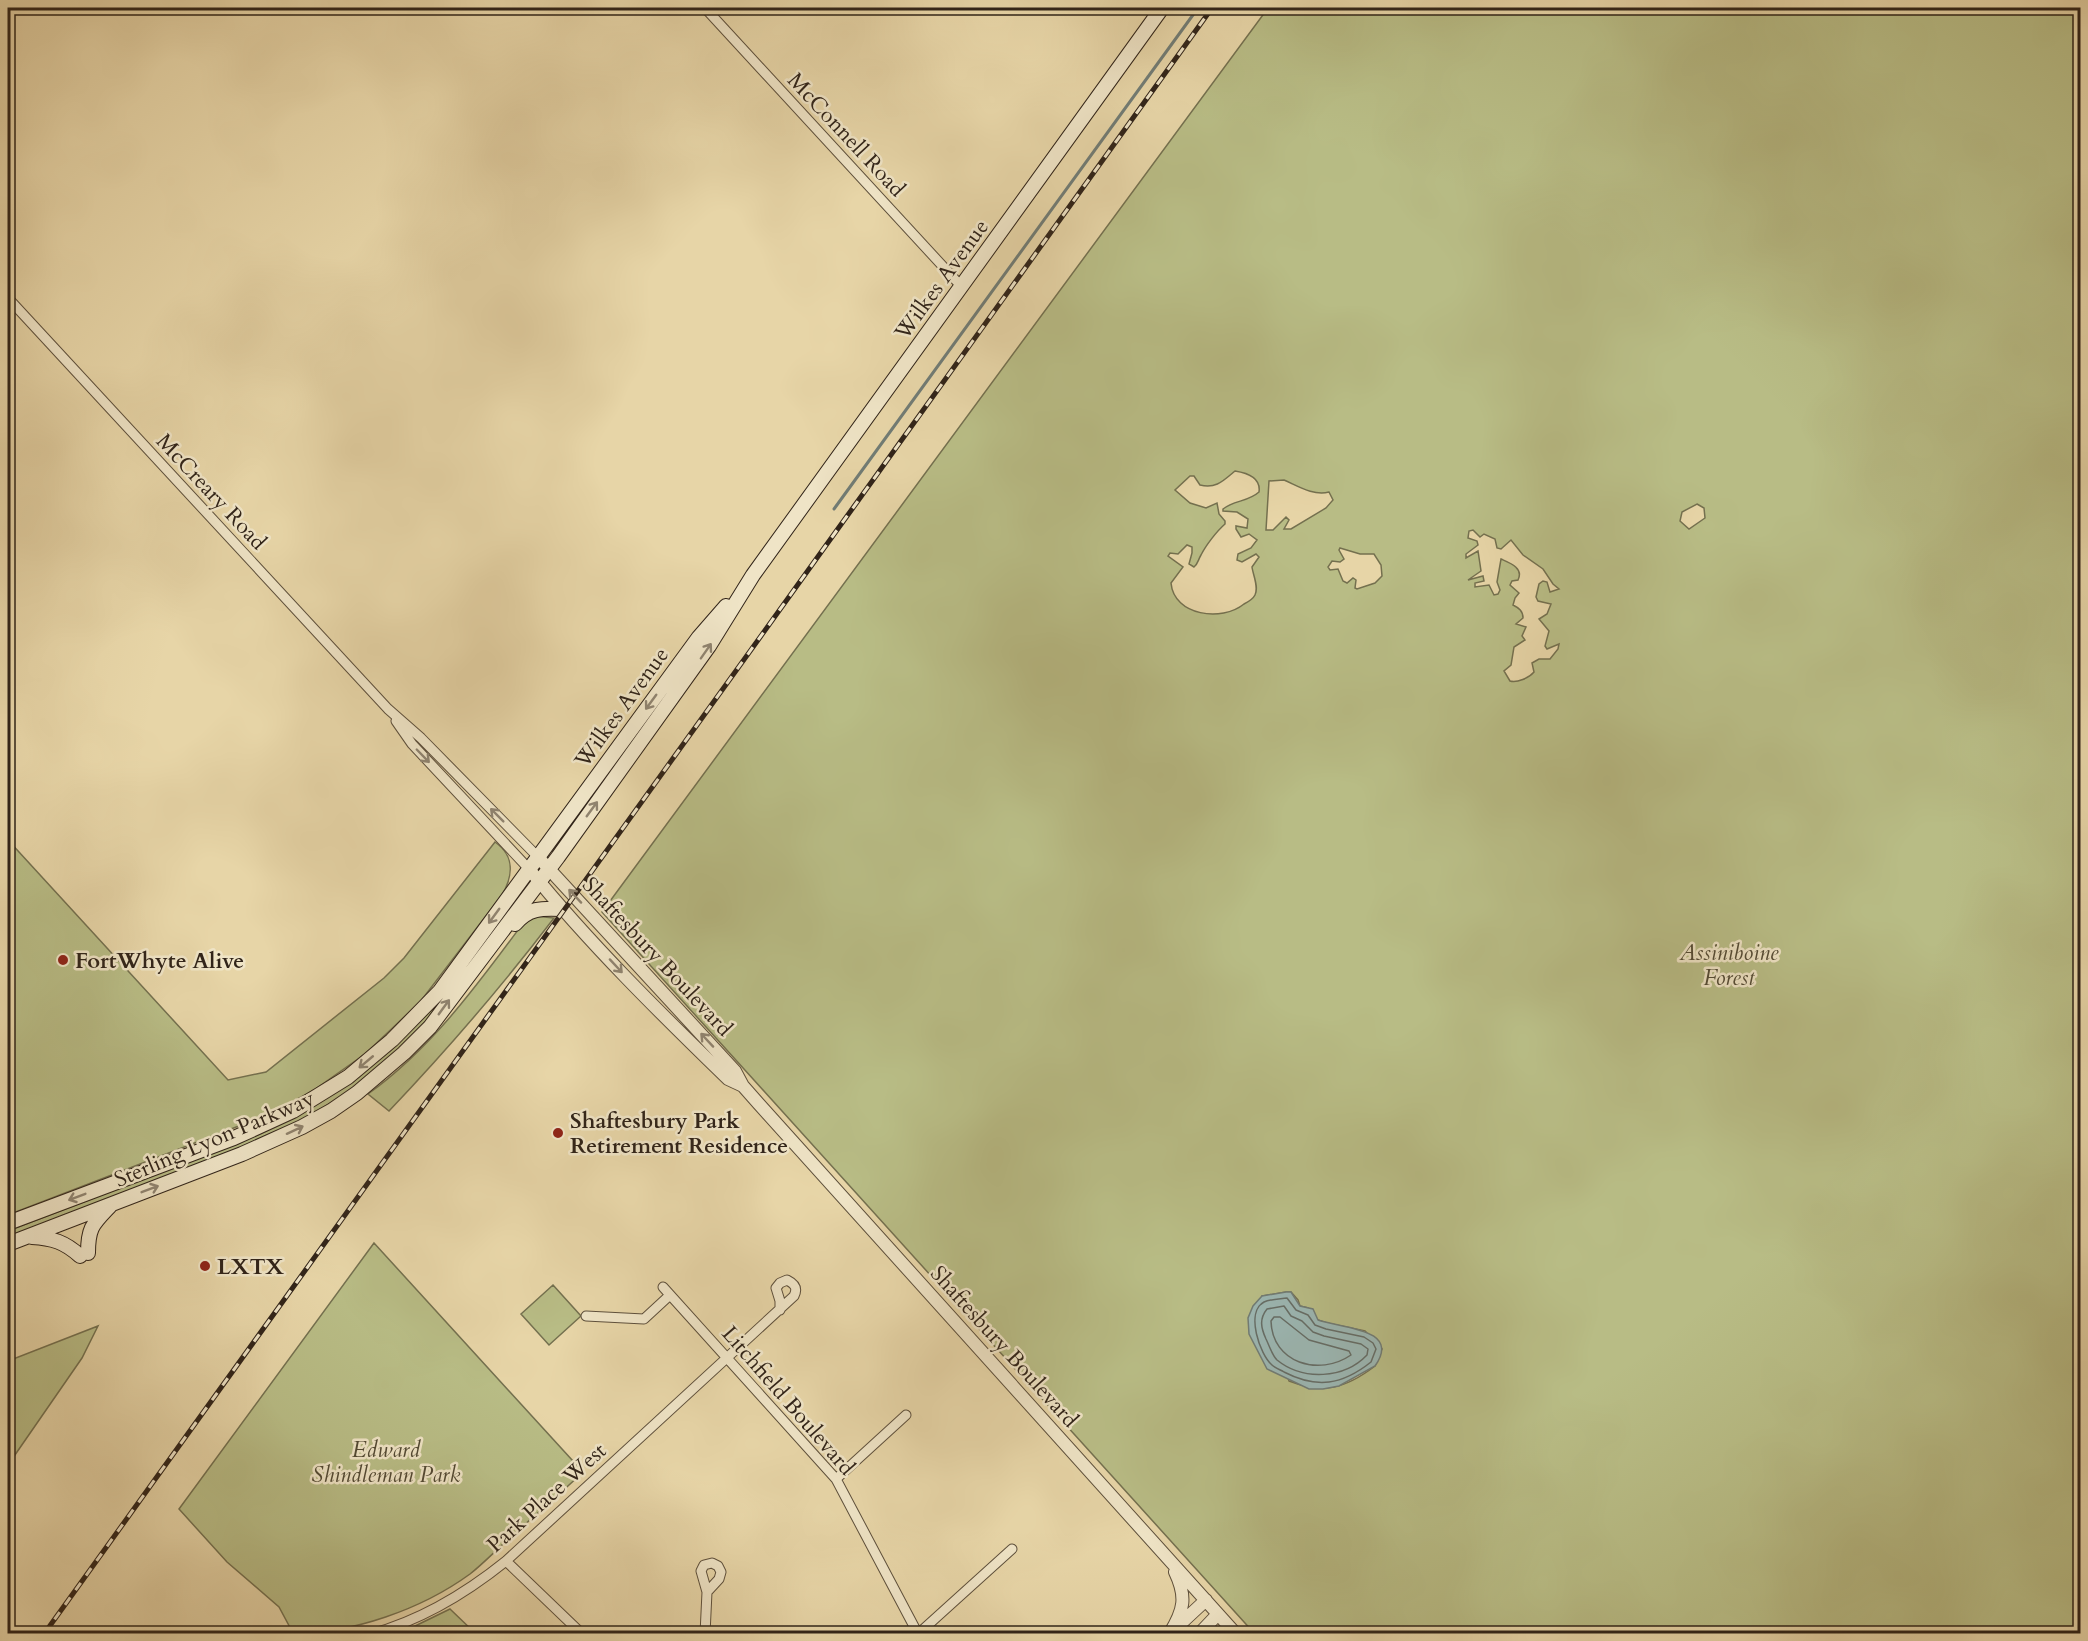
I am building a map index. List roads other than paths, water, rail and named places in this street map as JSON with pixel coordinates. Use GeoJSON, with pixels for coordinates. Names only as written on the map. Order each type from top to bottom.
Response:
{"type":"FeatureCollection","features":[{"type":"Feature","properties":{"kind":"main road","name":"Wilkes Avenue"},"geometry":{"type":"LineString","coordinates":[[549,868],[709,646],[753,575],[1162,8]]}},
{"type":"Feature","properties":{"kind":"main road","name":"Wilkes Avenue"},"geometry":{"type":"LineString","coordinates":[[529,869],[699,637],[753,575]]}},
{"type":"Feature","properties":{"kind":"main road","name":"Sterling Lyon Parkway"},"geometry":{"type":"LineString","coordinates":[[8,1244],[242,1154],[331,1111],[420,1039],[549,868]]}},
{"type":"Feature","properties":{"kind":"main road","name":"Sterling Lyon Parkway"},"geometry":{"type":"LineString","coordinates":[[8,1223],[234,1138],[293,1111],[348,1077],[392,1040],[440,991],[529,869]]}},
{"type":"Feature","properties":{"kind":"main road"},"geometry":{"type":"LineString","coordinates":[[479,963],[529,912],[538,909],[561,909]]}},
{"type":"Feature","properties":{"kind":"main road"},"geometry":{"type":"LineString","coordinates":[[24,1237],[58,1241],[84,1254],[88,1235],[98,1218],[112,1204]]}},
{"type":"Feature","properties":{"kind":"street","name":"McConnell Road"},"geometry":{"type":"LineString","coordinates":[[705,8],[961,286]]}},
{"type":"Feature","properties":{"kind":"street","name":"McCreary Road"},"geometry":{"type":"LineString","coordinates":[[8,298],[387,709],[421,738],[538,857]]}},
{"type":"Feature","properties":{"kind":"street","name":"McCreary Road"},"geometry":{"type":"LineString","coordinates":[[387,709],[412,744],[529,869]]}},
{"type":"Feature","properties":{"kind":"street","name":"Shaftesbury Boulevard"},"geometry":{"type":"LineString","coordinates":[[538,857],[735,1071],[743,1086],[1236,1634]]}},
{"type":"Feature","properties":{"kind":"street","name":"Shaftesbury Boulevard"},"geometry":{"type":"LineString","coordinates":[[529,869],[561,909],[655,1008],[728,1078],[743,1086]]}},
{"type":"Feature","properties":{"kind":"street","name":"Litchfield Boulevard"},"geometry":{"type":"LineString","coordinates":[[663,1287],[836,1479],[918,1634]]}},
{"type":"Feature","properties":{"kind":"street"},"geometry":{"type":"LineString","coordinates":[[586,1316],[644,1319],[670,1295]]}},
{"type":"Feature","properties":{"kind":"street","name":"Park Place West"},"geometry":{"type":"LineString","coordinates":[[371,1634],[399,1626],[446,1604],[479,1583],[506,1561],[780,1310]]}},
{"type":"Feature","properties":{"kind":"street"},"geometry":{"type":"LineString","coordinates":[[836,1479],[906,1415]]}},
{"type":"Feature","properties":{"kind":"street"},"geometry":{"type":"LineString","coordinates":[[918,1634],[1012,1549]]}},
{"type":"Feature","properties":{"kind":"street"},"geometry":{"type":"LineString","coordinates":[[1168,1558],[1182,1587],[1183,1604],[1180,1617],[1170,1633]]}},
{"type":"Feature","properties":{"kind":"street"},"geometry":{"type":"LineString","coordinates":[[506,1561],[582,1634]]}},
{"type":"Feature","properties":{"kind":"street"},"geometry":{"type":"LineString","coordinates":[[705,1634],[707,1592]]}},
{"type":"Feature","properties":{"kind":"street"},"geometry":{"type":"LineString","coordinates":[[1170,1633],[1206,1600]]}},
{"type":"Feature","properties":{"kind":"street"},"geometry":{"type":"LineString","coordinates":[[1199,1634],[1218,1614]]}},
{"type":"Feature","properties":{"kind":"water"},"geometry":{"type":"Polygon","coordinates":[[[1291,1292],[1300,1306],[1313,1309],[1318,1320],[1353,1328],[1375,1337],[1381,1344],[1381,1353],[1375,1366],[1339,1386],[1323,1389],[1309,1389],[1267,1369],[1249,1334],[1248,1318],[1253,1306],[1262,1296],[1291,1292]]]}},
{"type":"Feature","properties":{"kind":"waterway"},"geometry":{"type":"LineString","coordinates":[[834,509],[1198,8]]}},
{"type":"Feature","properties":{"kind":"railway"},"geometry":{"type":"LineString","coordinates":[[44,1634],[1212,8]]}},
{"type":"Feature","properties":{"kind":"place","name":"FortWhyte Alive"},"geometry":{"type":"Point","coordinates":[63,960]}},
{"type":"Feature","properties":{"kind":"place","name":"Shaftesbury Park Retirement Residence"},"geometry":{"type":"Point","coordinates":[558,1133]}},
{"type":"Feature","properties":{"kind":"place","name":"LXTX"},"geometry":{"type":"Point","coordinates":[205,1266]}},
{"type":"Feature","properties":{"kind":"park label","name":"Assiniboine Forest"},"geometry":{"type":"Point","coordinates":[1729,964]}},
{"type":"Feature","properties":{"kind":"park label","name":"Edward Shindleman Park"},"geometry":{"type":"Point","coordinates":[386,1462]}}]}
